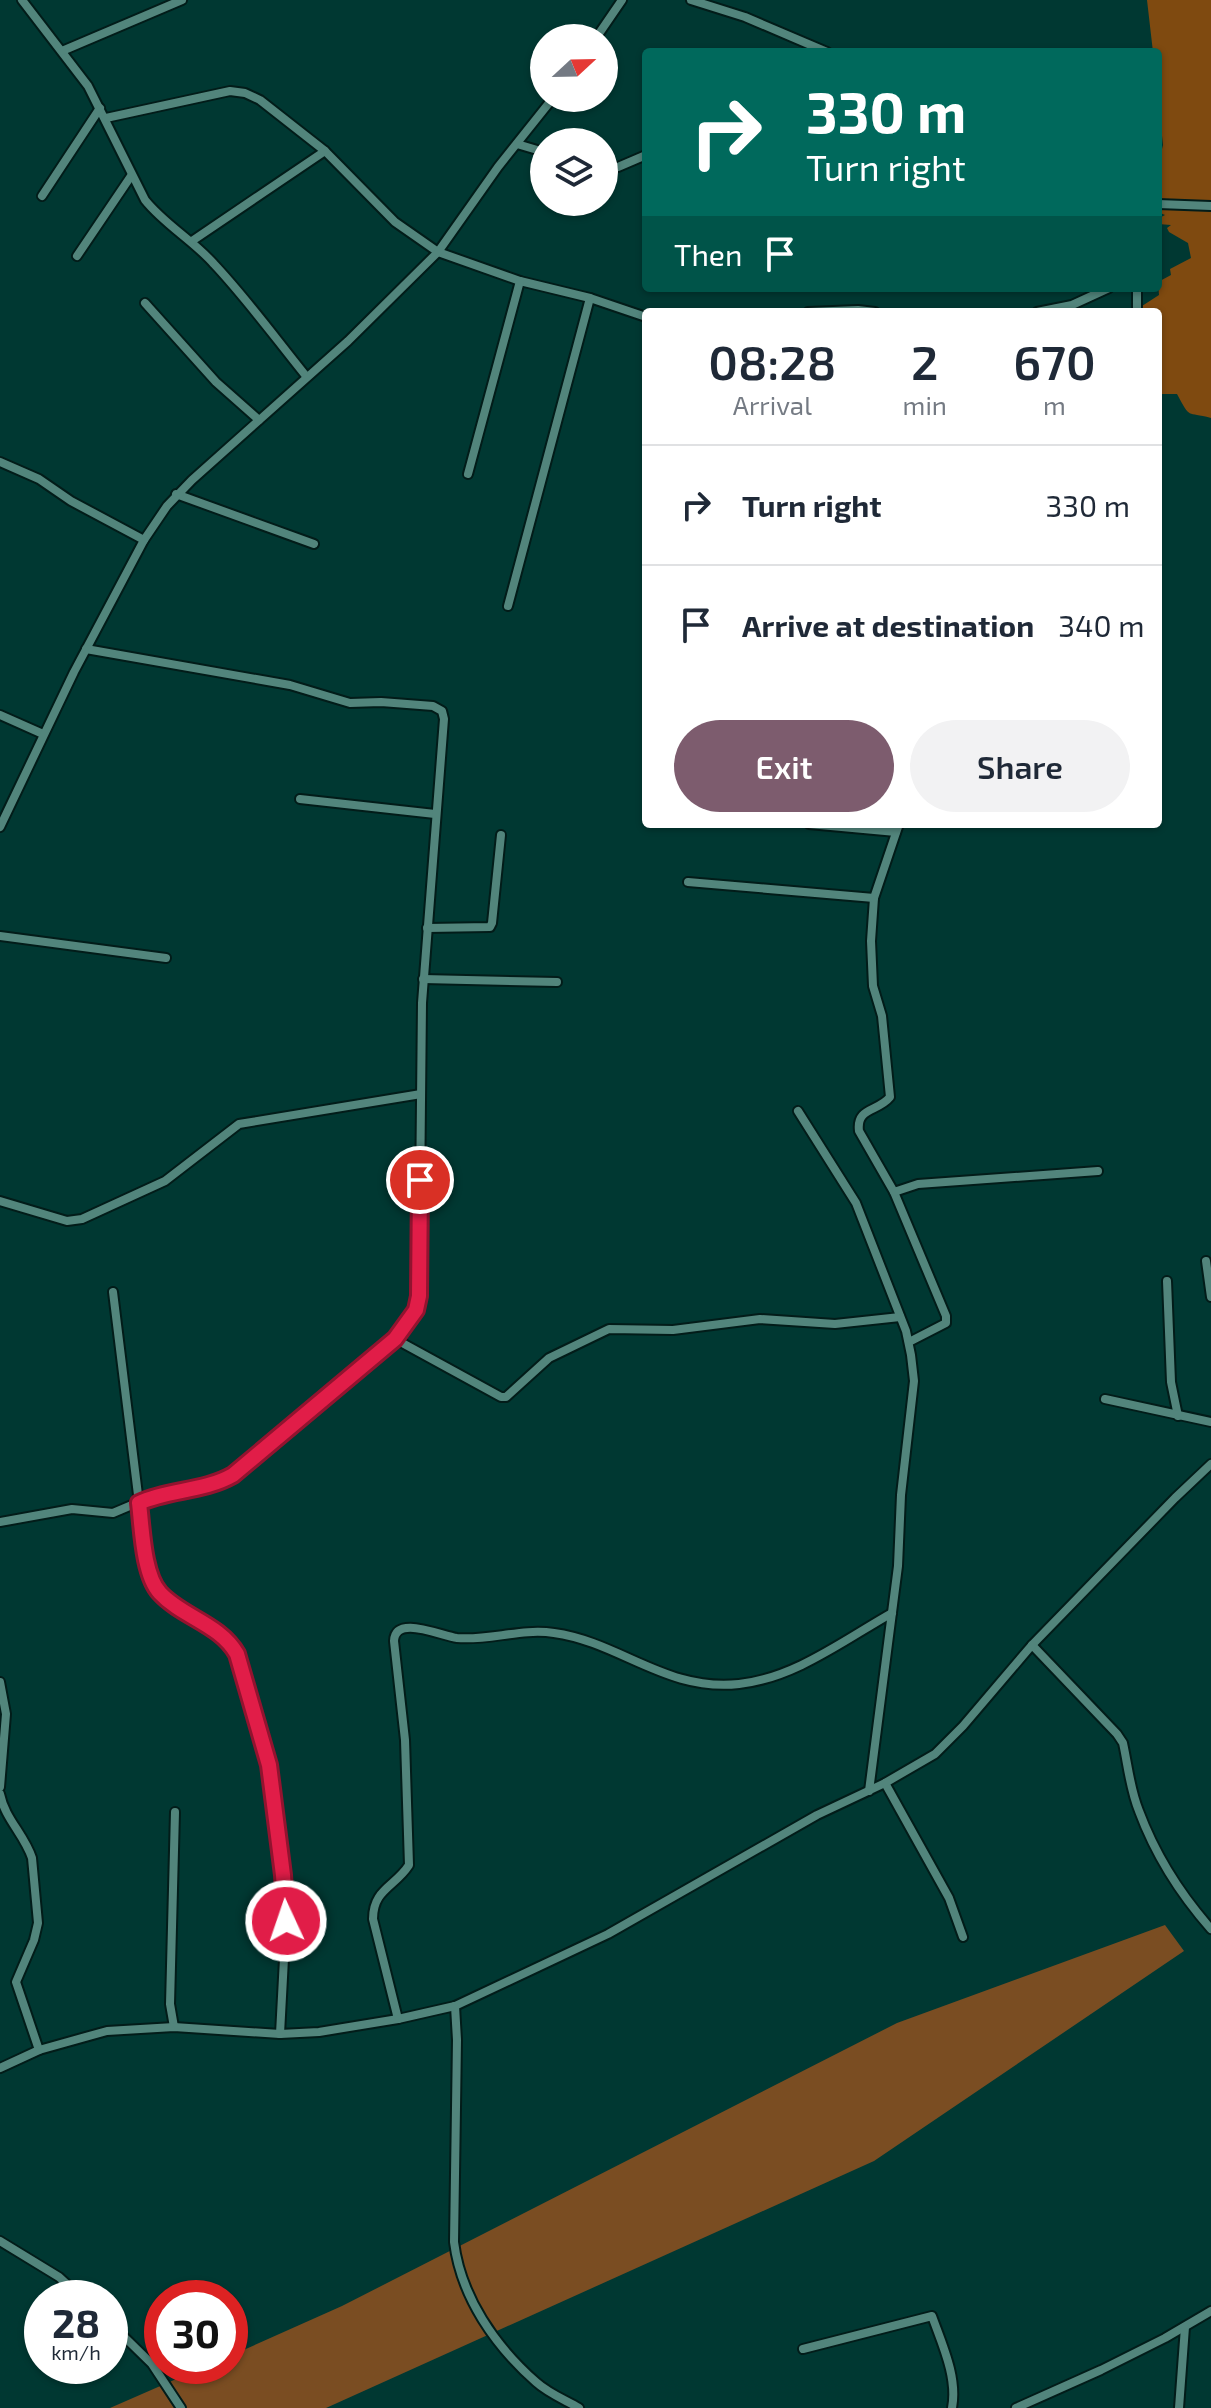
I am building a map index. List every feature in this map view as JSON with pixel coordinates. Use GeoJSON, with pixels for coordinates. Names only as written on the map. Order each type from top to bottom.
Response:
{"type":"FeatureCollection","features":[{"type":"Feature","properties":{"kind":"street"},"geometry":{"type":"LineString","coordinates":[[22,0],[62,51],[100,108],[131,176],[156,214],[192,241],[215,264],[306,376]]}},
{"type":"Feature","properties":{"kind":"street"},"geometry":{"type":"LineString","coordinates":[[62,51],[182,0]]}},
{"type":"Feature","properties":{"kind":"street"},"geometry":{"type":"LineString","coordinates":[[606,24],[622,0]]}},
{"type":"Feature","properties":{"kind":"street"},"geometry":{"type":"LineString","coordinates":[[691,0],[745,17],[818,48]]}},
{"type":"Feature","properties":{"kind":"street"},"geometry":{"type":"LineString","coordinates":[[106,118],[230,91],[245,93],[260,100],[325,151],[388,217],[438,252],[520,281],[590,298],[642,316]]}},
{"type":"Feature","properties":{"kind":"street"},"geometry":{"type":"LineString","coordinates":[[42,196],[100,108]]}},
{"type":"Feature","properties":{"kind":"street"},"geometry":{"type":"LineString","coordinates":[[0,827],[86,649],[144,540],[176,494],[400,291],[438,252],[542,112]]}},
{"type":"Feature","properties":{"kind":"street"},"geometry":{"type":"LineString","coordinates":[[517,144],[530,148]]}},
{"type":"Feature","properties":{"kind":"street"},"geometry":{"type":"LineString","coordinates":[[192,241],[325,151]]}},
{"type":"Feature","properties":{"kind":"street"},"geometry":{"type":"LineString","coordinates":[[618,167],[642,157]]}},
{"type":"Feature","properties":{"kind":"street"},"geometry":{"type":"LineString","coordinates":[[77,256],[131,176]]}},
{"type":"Feature","properties":{"kind":"street"},"geometry":{"type":"LineString","coordinates":[[1162,204],[1211,206]]}},
{"type":"Feature","properties":{"kind":"street"},"geometry":{"type":"LineString","coordinates":[[468,474],[520,281]]}},
{"type":"Feature","properties":{"kind":"street"},"geometry":{"type":"LineString","coordinates":[[1060,308],[1100,292]]}},
{"type":"Feature","properties":{"kind":"street"},"geometry":{"type":"LineString","coordinates":[[508,606],[590,298]]}},
{"type":"Feature","properties":{"kind":"street"},"geometry":{"type":"LineString","coordinates":[[145,303],[216,382],[259,420]]}},
{"type":"Feature","properties":{"kind":"street"},"geometry":{"type":"LineString","coordinates":[[0,462],[39,479],[71,501],[144,540]]}},
{"type":"Feature","properties":{"kind":"street"},"geometry":{"type":"LineString","coordinates":[[176,494],[314,544]]}},
{"type":"Feature","properties":{"kind":"street"},"geometry":{"type":"LineString","coordinates":[[0,1522],[72,1509],[113,1513],[153,1496],[216,1485],[233,1475],[395,1339],[416,1310],[419,1296],[423,979],[444,719],[442,711],[433,706],[350,703],[290,685],[86,649]]}},
{"type":"Feature","properties":{"kind":"street"},"geometry":{"type":"LineString","coordinates":[[0,715],[43,734]]}},
{"type":"Feature","properties":{"kind":"street"},"geometry":{"type":"LineString","coordinates":[[300,799],[435,814]]}},
{"type":"Feature","properties":{"kind":"street"},"geometry":{"type":"LineString","coordinates":[[898,828],[874,898],[871,941],[873,986],[882,1016],[891,1090],[885,1102],[862,1113],[858,1121],[859,1131],[894,1192],[946,1316],[946,1323],[941,1327],[909,1342]]}},
{"type":"Feature","properties":{"kind":"street"},"geometry":{"type":"LineString","coordinates":[[427,928],[490,927],[501,835]]}},
{"type":"Feature","properties":{"kind":"street"},"geometry":{"type":"LineString","coordinates":[[688,882],[874,898]]}},
{"type":"Feature","properties":{"kind":"street"},"geometry":{"type":"LineString","coordinates":[[0,936],[166,958]]}},
{"type":"Feature","properties":{"kind":"street"},"geometry":{"type":"LineString","coordinates":[[423,979],[557,982]]}},
{"type":"Feature","properties":{"kind":"street"},"geometry":{"type":"LineString","coordinates":[[0,1201],[67,1221],[82,1219],[165,1181],[239,1124],[421,1094]]}},
{"type":"Feature","properties":{"kind":"street"},"geometry":{"type":"LineString","coordinates":[[798,1111],[856,1203],[909,1342],[914,1381],[892,1613],[869,1791]]}},
{"type":"Feature","properties":{"kind":"street"},"geometry":{"type":"LineString","coordinates":[[894,1192],[918,1184],[1098,1171]]}},
{"type":"Feature","properties":{"kind":"street"},"geometry":{"type":"LineString","coordinates":[[1206,1261],[1211,1297]]}},
{"type":"Feature","properties":{"kind":"street"},"geometry":{"type":"LineString","coordinates":[[1167,1281],[1171,1382],[1178,1416]]}},
{"type":"Feature","properties":{"kind":"street"},"geometry":{"type":"LineString","coordinates":[[113,1292],[151,1578],[159,1593],[231,1644],[269,1765],[285,1893],[280,2034]]}},
{"type":"Feature","properties":{"kind":"street"},"geometry":{"type":"LineString","coordinates":[[395,1339],[506,1397],[549,1358],[609,1329],[673,1330],[760,1319],[835,1324],[900,1317]]}},
{"type":"Feature","properties":{"kind":"street"},"geometry":{"type":"LineString","coordinates":[[1105,1399],[1211,1422]]}},
{"type":"Feature","properties":{"kind":"street"},"geometry":{"type":"LineString","coordinates":[[0,2068],[39,2050],[107,2031],[174,2027],[280,2034],[319,2032],[398,2019],[455,2006],[608,1934],[817,1815],[885,1783],[935,1754],[1032,1645],[1211,1464]]}},
{"type":"Feature","properties":{"kind":"street"},"geometry":{"type":"LineString","coordinates":[[398,2019],[373,1919],[373,1907],[377,1897],[409,1865],[405,1740],[394,1641],[399,1630],[412,1627],[453,1638],[471,1639],[529,1632],[553,1633],[588,1643],[678,1680],[717,1686],[779,1675],[892,1613]]}},
{"type":"Feature","properties":{"kind":"street"},"geometry":{"type":"LineString","coordinates":[[1032,1645],[1123,1743],[1138,1811],[1190,1906],[1211,1929]]}},
{"type":"Feature","properties":{"kind":"street"},"geometry":{"type":"LineString","coordinates":[[0,1682],[6,1714],[0,1787]]}},
{"type":"Feature","properties":{"kind":"street"},"geometry":{"type":"LineString","coordinates":[[885,1783],[949,1898],[963,1937]]}},
{"type":"Feature","properties":{"kind":"street"},"geometry":{"type":"LineString","coordinates":[[0,1794],[9,1821],[29,1848],[32,1858],[38,1923],[16,1982],[39,2050]]}},
{"type":"Feature","properties":{"kind":"street"},"geometry":{"type":"LineString","coordinates":[[174,2027],[170,2004],[175,1812]]}},
{"type":"Feature","properties":{"kind":"street"},"geometry":{"type":"LineString","coordinates":[[455,2006],[454,2242],[459,2271],[480,2316],[508,2353],[539,2384],[579,2408]]}},
{"type":"Feature","properties":{"kind":"street"},"geometry":{"type":"LineString","coordinates":[[0,2241],[62,2280]]}},
{"type":"Feature","properties":{"kind":"street"},"geometry":{"type":"LineString","coordinates":[[1016,2408],[1101,2370],[1211,2311]]}},
{"type":"Feature","properties":{"kind":"street"},"geometry":{"type":"LineString","coordinates":[[803,2349],[932,2316],[947,2358],[954,2400],[952,2408]]}},
{"type":"Feature","properties":{"kind":"street"},"geometry":{"type":"LineString","coordinates":[[1179,2408],[1185,2327]]}},
{"type":"Feature","properties":{"kind":"street"},"geometry":{"type":"LineString","coordinates":[[128,2341],[152,2364],[181,2408]]}},
{"type":"Feature","properties":{"kind":"shaded area"},"geometry":{"type":"Polygon","coordinates":[[[1147,0],[1211,0],[1211,418],[1190,413],[1177,394],[1162,394],[1162,308],[1142,308],[1162,292],[1162,280],[1171,275],[1170,269],[1191,258],[1188,243],[1169,232],[1167,228],[1171,225],[1162,224],[1165,215],[1162,214],[1162,48],[1153,48],[1147,0]]]}},
{"type":"Feature","properties":{"kind":"shaded area"},"geometry":{"type":"Polygon","coordinates":[[[1165,1925],[1184,1951],[874,2161],[326,2408],[110,2408],[165,2384],[248,2384],[248,2348],[342,2306],[897,2023],[1165,1925]]]}},
{"type":"Feature","properties":{"kind":"route"},"geometry":{"type":"LineString","coordinates":[[286,1921],[269,1765],[237,1654],[220,1634],[159,1593],[147,1562],[139,1503],[153,1496],[216,1485],[233,1475],[395,1339],[409,1323],[419,1296],[420,1180]]}}]}
